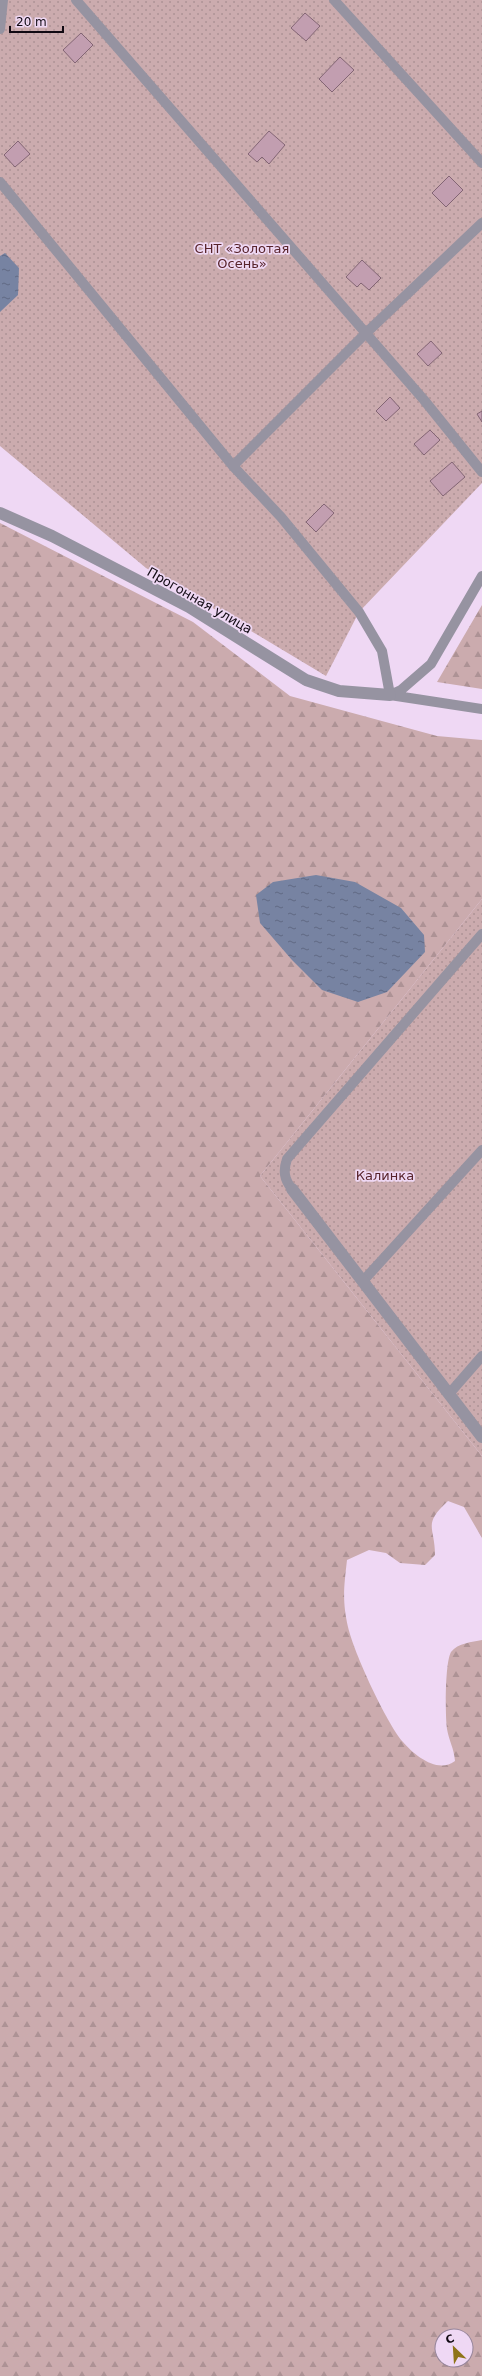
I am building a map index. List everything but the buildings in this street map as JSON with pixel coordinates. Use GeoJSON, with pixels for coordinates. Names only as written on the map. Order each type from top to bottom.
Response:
{"type":"FeatureCollection","features":[{"type":"Feature","properties":{"kind":"street","name":"Прогонная улица"},"geometry":{"type":"LineString","coordinates":[[0,513],[52,536],[189,607],[306,680],[339,691],[390,695]]}},
{"type":"Feature","properties":{"kind":"street"},"geometry":{"type":"LineString","coordinates":[[292,1189],[482,1437]]}},
{"type":"Feature","properties":{"kind":"lane"},"geometry":{"type":"LineString","coordinates":[[0,29],[3,0]]}},
{"type":"Feature","properties":{"kind":"lane"},"geometry":{"type":"LineString","coordinates":[[76,0],[424,400],[482,472]]}},
{"type":"Feature","properties":{"kind":"lane"},"geometry":{"type":"LineString","coordinates":[[334,0],[482,163]]}},
{"type":"Feature","properties":{"kind":"lane"},"geometry":{"type":"LineString","coordinates":[[0,182],[233,466],[280,517],[359,612],[382,651],[390,695]]}},
{"type":"Feature","properties":{"kind":"lane"},"geometry":{"type":"LineString","coordinates":[[233,466],[365,334],[482,222]]}},
{"type":"Feature","properties":{"kind":"lane"},"geometry":{"type":"LineString","coordinates":[[390,695],[401,690],[431,664],[482,576]]}},
{"type":"Feature","properties":{"kind":"lane"},"geometry":{"type":"LineString","coordinates":[[390,695],[482,709]]}},
{"type":"Feature","properties":{"kind":"lane"},"geometry":{"type":"LineString","coordinates":[[292,1189],[286,1182],[283,1170],[287,1158],[482,934]]}},
{"type":"Feature","properties":{"kind":"lane"},"geometry":{"type":"LineString","coordinates":[[363,1281],[482,1150]]}},
{"type":"Feature","properties":{"kind":"lane"},"geometry":{"type":"LineString","coordinates":[[449,1394],[482,1356]]}},
{"type":"Feature","properties":{"kind":"green space","name":"СНТ «Золотая Осень»"},"geometry":{"type":"Polygon","coordinates":[[[3,0],[482,0],[482,483],[359,612],[326,676],[146,568],[0,446],[0,29],[3,0]]]}},
{"type":"Feature","properties":{"kind":"green space"},"geometry":{"type":"Polygon","coordinates":[[[0,523],[193,622],[290,696],[437,736],[482,740],[482,899],[260,1176],[482,1456],[482,1538],[464,1507],[448,1501],[435,1515],[432,1521],[435,1555],[425,1565],[400,1563],[386,1553],[369,1550],[347,1560],[344,1594],[346,1617],[351,1639],[380,1704],[403,1742],[420,1758],[427,1762],[441,1765],[455,1761],[454,1752],[447,1729],[446,1712],[446,1689],[449,1658],[451,1652],[457,1647],[470,1642],[482,1640],[482,2376],[0,2376],[0,523]]]}},
{"type":"Feature","properties":{"kind":"green space"},"geometry":{"type":"Polygon","coordinates":[[[482,605],[482,689],[437,682],[482,605]]]}},
{"type":"Feature","properties":{"kind":"green space","name":"Калинка"},"geometry":{"type":"Polygon","coordinates":[[[482,899],[482,1456],[260,1176],[482,899]]]}},
{"type":"Feature","properties":{"kind":"water"},"geometry":{"type":"Polygon","coordinates":[[[5,253],[19,268],[18,295],[0,312],[0,256],[5,253]]]}},
{"type":"Feature","properties":{"kind":"water"},"geometry":{"type":"Polygon","coordinates":[[[316,875],[355,882],[401,908],[424,935],[425,952],[387,992],[358,1002],[322,990],[292,960],[260,923],[256,895],[273,882],[316,875]]]}}]}
